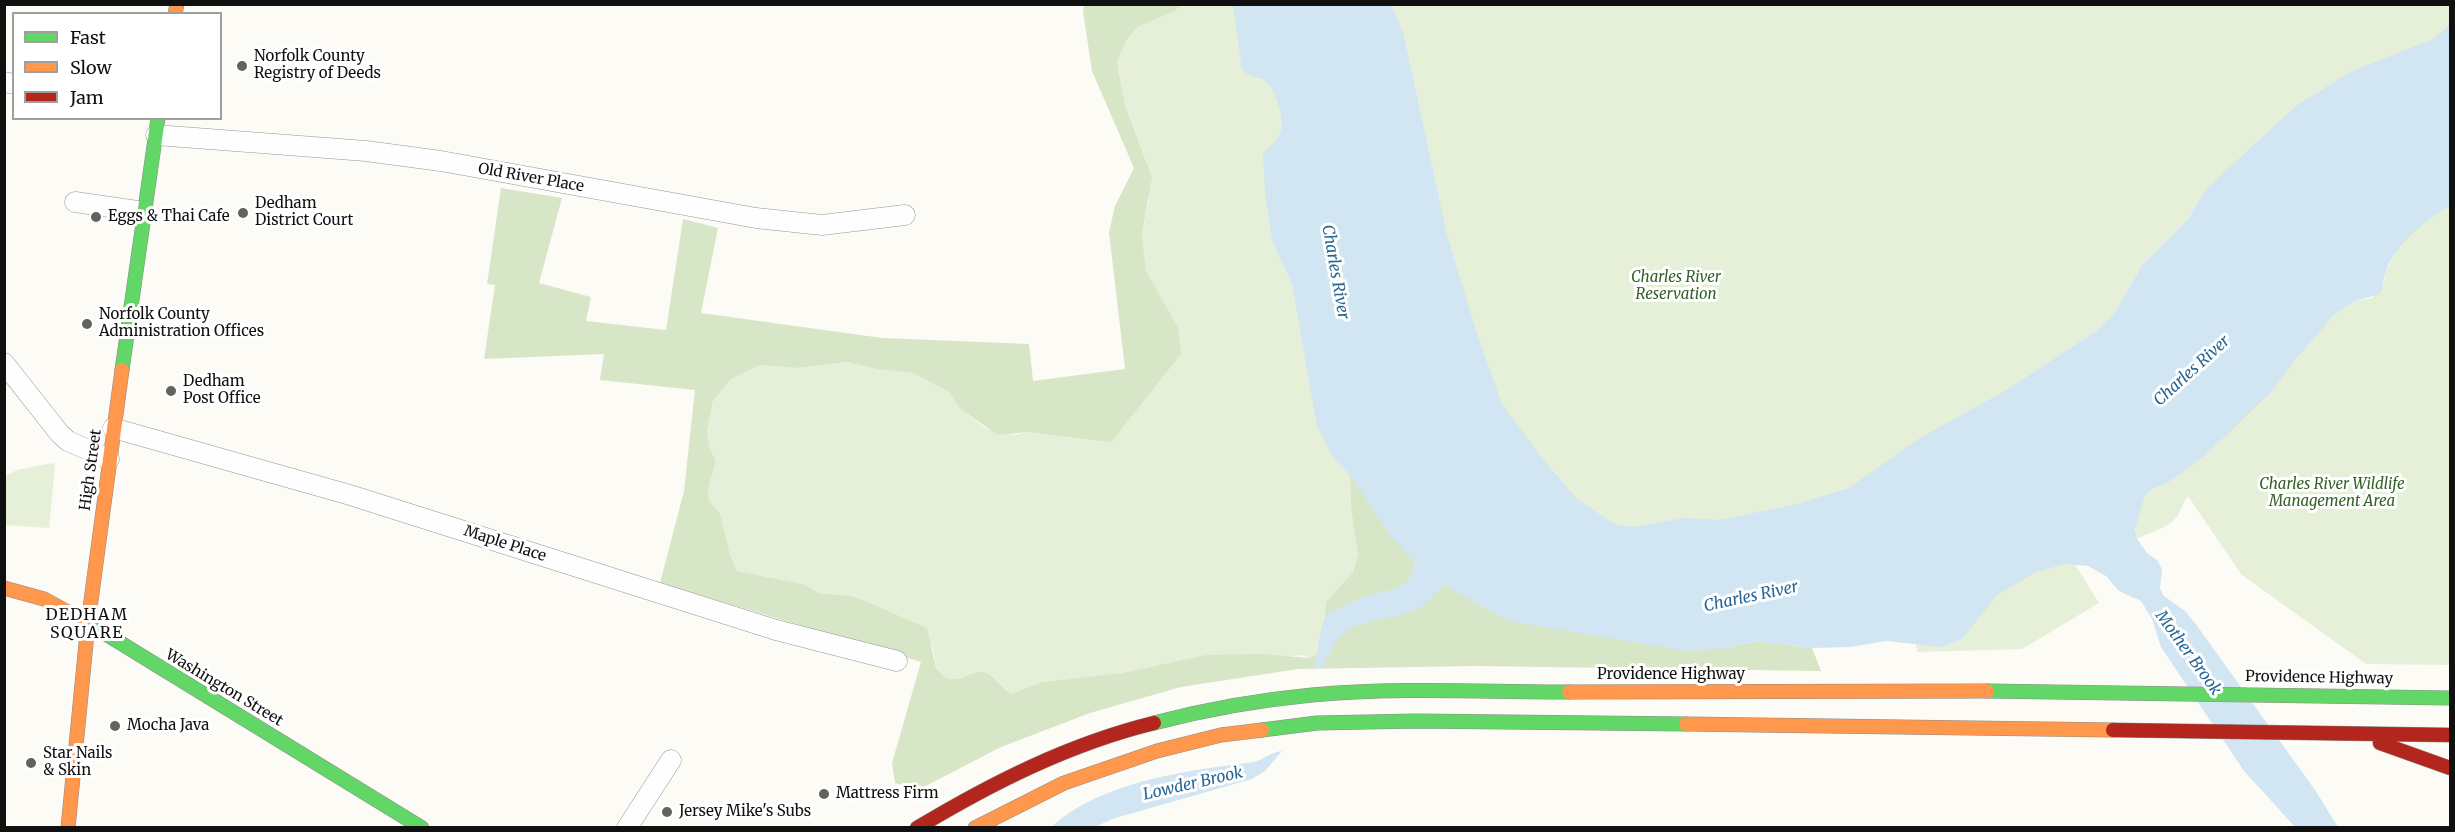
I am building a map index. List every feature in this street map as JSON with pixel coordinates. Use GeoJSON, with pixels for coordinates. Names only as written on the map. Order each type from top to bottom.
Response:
{"type":"FeatureCollection","features":[{"type":"Feature","properties":{"kind":"main road","name":"High Street"},"geometry":{"type":"LineString","coordinates":[[68,828],[88,623],[108,459],[157,127]]}},
{"type":"Feature","properties":{"kind":"main road","name":"Washington Street"},"geometry":{"type":"LineString","coordinates":[[4,588],[44,599],[88,623],[422,828]]}},
{"type":"Feature","properties":{"kind":"main road","name":"Providence Highway"},"geometry":{"type":"LineString","coordinates":[[917,828],[990,785],[1081,745],[1186,714],[1274,698],[1375,692],[2163,692],[2451,698]]}},
{"type":"Feature","properties":{"kind":"main road"},"geometry":{"type":"LineString","coordinates":[[975,828],[1064,783],[1157,751],[1221,735],[1308,724],[1416,721],[2451,735]]}},
{"type":"Feature","properties":{"kind":"main road"},"geometry":{"type":"LineString","coordinates":[[2353,733],[2451,768]]}},
{"type":"Feature","properties":{"kind":"street","name":"Old River Place"},"geometry":{"type":"LineString","coordinates":[[157,127],[450,163],[767,220],[822,225],[905,214]]}},
{"type":"Feature","properties":{"kind":"street"},"geometry":{"type":"LineString","coordinates":[[75,202],[144,212]]}},
{"type":"Feature","properties":{"kind":"street"},"geometry":{"type":"LineString","coordinates":[[4,363],[60,434],[68,441],[108,459]]}},
{"type":"Feature","properties":{"kind":"street","name":"Maple Place"},"geometry":{"type":"LineString","coordinates":[[113,428],[350,495],[776,630],[897,661]]}},
{"type":"Feature","properties":{"kind":"street"},"geometry":{"type":"LineString","coordinates":[[627,828],[671,759]]}},
{"type":"Feature","properties":{"kind":"green space","name":"Charles River Reservation"},"geometry":{"type":"Polygon","coordinates":[[[2450,4],[2450,25],[2431,40],[2398,54],[2205,190],[2188,219],[2142,265],[2116,311],[2096,331],[2010,389],[1982,404],[2024,486],[1580,565],[1307,5],[2450,4]]]}},
{"type":"Feature","properties":{"kind":"green space"},"geometry":{"type":"Polygon","coordinates":[[[1084,5],[1181,5],[1175,11],[1138,27],[1126,41],[1117,61],[1125,105],[1152,177],[1142,235],[1146,271],[1178,328],[1181,354],[1112,441],[1107,442],[1027,432],[998,435],[960,409],[949,392],[913,373],[876,369],[847,362],[798,368],[760,365],[731,379],[713,401],[707,431],[710,449],[716,461],[708,490],[709,501],[720,513],[730,554],[737,571],[803,584],[819,593],[853,596],[927,628],[936,668],[946,678],[959,679],[985,672],[1011,694],[1042,682],[1123,673],[1207,655],[1261,654],[1310,658],[1321,652],[1326,602],[1353,572],[1358,554],[1351,509],[1350,475],[1335,460],[1317,426],[1292,284],[1272,240],[1265,194],[1263,153],[1280,134],[1282,126],[1280,113],[1273,91],[1267,82],[1242,70],[1233,5],[1291,116],[1281,216],[1720,649],[1757,641],[1812,648],[1821,671],[1475,666],[1298,669],[1181,687],[1090,713],[1001,747],[918,790],[895,783],[892,763],[921,662],[660,583],[684,491],[695,390],[600,380],[604,354],[484,359],[495,285],[487,284],[501,188],[562,198],[539,283],[591,297],[586,321],[666,330],[683,219],[718,228],[701,313],[882,338],[1029,344],[1033,381],[1125,369],[1109,232],[1115,206],[1134,168],[1092,71],[1084,5]]]}},
{"type":"Feature","properties":{"kind":"green space"},"geometry":{"type":"Polygon","coordinates":[[[1181,5],[1233,5],[1242,70],[1267,82],[1273,91],[1280,113],[1282,126],[1280,134],[1263,153],[1265,194],[1272,240],[1292,284],[1304,353],[1335,460],[1350,475],[1351,509],[1358,554],[1353,572],[1326,602],[1321,652],[1310,658],[1301,655],[1042,682],[1011,694],[985,672],[959,679],[946,678],[936,668],[933,647],[854,596],[819,593],[803,584],[737,571],[730,554],[720,513],[709,501],[708,490],[716,461],[710,449],[707,431],[713,401],[731,379],[760,365],[798,368],[847,362],[876,369],[913,373],[949,392],[960,409],[985,428],[1012,435],[1027,432],[1107,442],[1152,285],[1146,271],[1142,235],[1149,199],[1146,160],[1125,105],[1117,60],[1126,41],[1138,27],[1175,11],[1181,5]]]}},
{"type":"Feature","properties":{"kind":"green space","name":"Charles River Wildlife Management Area"},"geometry":{"type":"Polygon","coordinates":[[[2450,204],[2450,665],[2366,664],[2241,574],[2188,496],[2172,522],[2137,539],[2137,519],[2148,493],[2167,483],[2333,316],[2355,301],[2372,298],[2383,287],[2386,271],[2411,224],[2450,204]]]}},
{"type":"Feature","properties":{"kind":"green space"},"geometry":{"type":"Polygon","coordinates":[[[52,463],[55,466],[49,528],[5,525],[5,476],[17,470],[52,463]]]}},
{"type":"Feature","properties":{"kind":"green space"},"geometry":{"type":"Polygon","coordinates":[[[2071,558],[2099,603],[2022,649],[1917,652],[1913,617],[2071,558]]]}},
{"type":"Feature","properties":{"kind":"water"},"geometry":{"type":"Polygon","coordinates":[[[1233,5],[1391,5],[1403,32],[1447,235],[1478,337],[1502,404],[1541,457],[1576,498],[1614,524],[1632,527],[1684,518],[1719,520],[1797,504],[1849,488],[1920,438],[2010,388],[2096,331],[2116,311],[2142,265],[2188,219],[2205,190],[2296,106],[2350,72],[2431,40],[2450,25],[2450,205],[2404,242],[2386,271],[2380,294],[2355,301],[2333,316],[2294,361],[2273,390],[2236,426],[2203,457],[2167,483],[2152,489],[2144,498],[2135,530],[2137,539],[2147,553],[2157,560],[2162,569],[2160,589],[2164,596],[2185,611],[2195,623],[2315,790],[2338,827],[2295,827],[2244,771],[2161,647],[2152,619],[2141,601],[2119,591],[2106,576],[2088,566],[2064,564],[2034,573],[1997,595],[1962,639],[1942,647],[1886,641],[1851,647],[1812,648],[1757,641],[1720,649],[1687,651],[1509,621],[1444,585],[1416,609],[1351,628],[1341,636],[1323,667],[1313,669],[1321,628],[1326,615],[1363,597],[1397,588],[1409,580],[1415,563],[1387,531],[1350,475],[1335,460],[1317,426],[1292,284],[1272,240],[1265,194],[1263,153],[1280,134],[1282,126],[1280,113],[1273,91],[1267,82],[1242,70],[1233,5]]]}},
{"type":"Feature","properties":{"kind":"water","name":"Lowder Brook"},"geometry":{"type":"Polygon","coordinates":[[[1282,751],[1265,771],[1252,779],[1112,819],[1095,827],[1051,827],[1072,811],[1121,788],[1174,774],[1254,762],[1282,751]]]}},
{"type":"Feature","properties":{"kind":"traffic: fast"},"geometry":{"type":"LineString","coordinates":[[122,370],[158,120]]}},
{"type":"Feature","properties":{"kind":"traffic: fast"},"geometry":{"type":"LineString","coordinates":[[88,623],[422,828]]}},
{"type":"Feature","properties":{"kind":"traffic: fast"},"geometry":{"type":"LineString","coordinates":[[1987,691],[2450,698]]}},
{"type":"Feature","properties":{"kind":"traffic: fast"},"geometry":{"type":"LineString","coordinates":[[1154,723],[1253,702],[1344,693],[1569,692]]}},
{"type":"Feature","properties":{"kind":"traffic: fast"},"geometry":{"type":"LineString","coordinates":[[1262,730],[1317,723],[1416,721],[1686,724]]}},
{"type":"Feature","properties":{"kind":"traffic: slow"},"geometry":{"type":"LineString","coordinates":[[175,12],[177,4]]}},
{"type":"Feature","properties":{"kind":"traffic: slow"},"geometry":{"type":"LineString","coordinates":[[68,828],[88,623],[122,370]]}},
{"type":"Feature","properties":{"kind":"traffic: slow"},"geometry":{"type":"LineString","coordinates":[[4,588],[44,599],[88,623]]}},
{"type":"Feature","properties":{"kind":"traffic: slow"},"geometry":{"type":"LineString","coordinates":[[1569,692],[1987,691]]}},
{"type":"Feature","properties":{"kind":"traffic: slow"},"geometry":{"type":"LineString","coordinates":[[1686,724],[2113,730]]}},
{"type":"Feature","properties":{"kind":"traffic: slow"},"geometry":{"type":"LineString","coordinates":[[975,828],[1064,783],[1157,751],[1221,735],[1262,730]]}},
{"type":"Feature","properties":{"kind":"traffic: jam"},"geometry":{"type":"LineString","coordinates":[[917,828],[1032,766],[1092,742],[1154,723]]}},
{"type":"Feature","properties":{"kind":"traffic: jam"},"geometry":{"type":"LineString","coordinates":[[2113,730],[2450,735]]}},
{"type":"Feature","properties":{"kind":"traffic: jam"},"geometry":{"type":"LineString","coordinates":[[2380,743],[2450,768]]}},
{"type":"Feature","properties":{"kind":"place","name":"Norfolk County Registry of Deeds"},"geometry":{"type":"Point","coordinates":[242,66]}},
{"type":"Feature","properties":{"kind":"place","name":"Dedham District Court"},"geometry":{"type":"Point","coordinates":[243,213]}},
{"type":"Feature","properties":{"kind":"place","name":"Eggs & Thai Cafe"},"geometry":{"type":"Point","coordinates":[96,217]}},
{"type":"Feature","properties":{"kind":"place","name":"Norfolk County Administration Offices"},"geometry":{"type":"Point","coordinates":[87,324]}},
{"type":"Feature","properties":{"kind":"place","name":"Dedham Post Office"},"geometry":{"type":"Point","coordinates":[171,391]}},
{"type":"Feature","properties":{"kind":"place","name":"Mocha Java"},"geometry":{"type":"Point","coordinates":[115,726]}},
{"type":"Feature","properties":{"kind":"place","name":"Star Nails & Skin"},"geometry":{"type":"Point","coordinates":[31,763]}},
{"type":"Feature","properties":{"kind":"place","name":"Mattress Firm"},"geometry":{"type":"Point","coordinates":[824,794]}},
{"type":"Feature","properties":{"kind":"place","name":"Jersey Mike's Subs"},"geometry":{"type":"Point","coordinates":[667,812]}},
{"type":"Feature","properties":{"kind":"district","name":"DEDHAM SQUARE"},"geometry":{"type":"Point","coordinates":[87,624]}},
{"type":"Feature","properties":{"kind":"water label","name":"Charles River"},"geometry":{"type":"Point","coordinates":[1335,272]}},
{"type":"Feature","properties":{"kind":"water label","name":"Charles River"},"geometry":{"type":"Point","coordinates":[2192,371]}},
{"type":"Feature","properties":{"kind":"water label","name":"Charles River"},"geometry":{"type":"Point","coordinates":[1751,597]}},
{"type":"Feature","properties":{"kind":"water label","name":"Mother Brook"},"geometry":{"type":"Point","coordinates":[2188,653]}}]}
